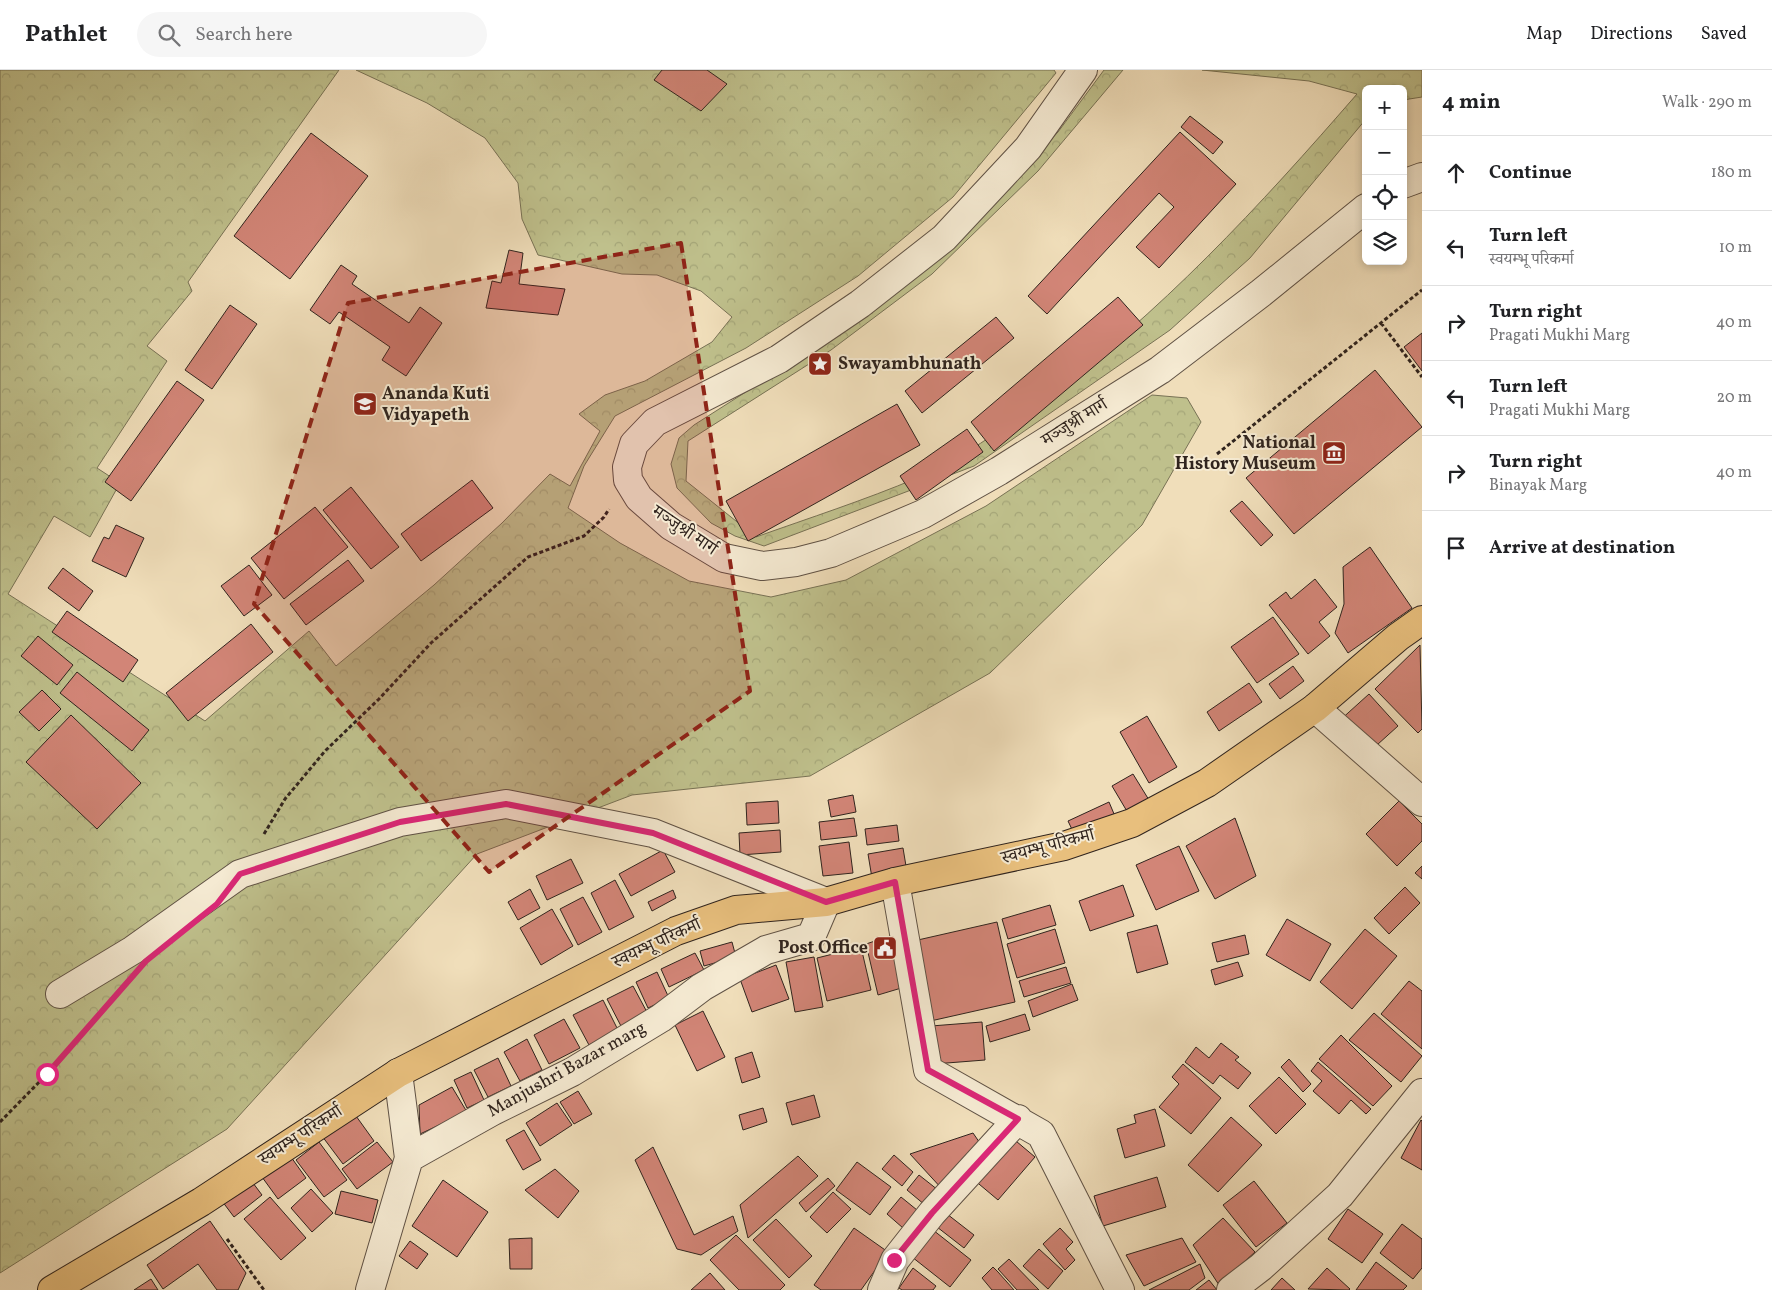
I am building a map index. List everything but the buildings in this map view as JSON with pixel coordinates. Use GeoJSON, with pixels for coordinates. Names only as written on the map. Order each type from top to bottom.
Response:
{"type":"FeatureCollection","features":[{"type":"Feature","properties":{"kind":"main road","name":"स्वयम्भू परिकर्मा"},"geometry":{"type":"LineString","coordinates":[[52,1290],[201,1202],[398,1073],[676,931],[736,910],[826,902],[895,882],[1064,846],[1132,823],[1207,783],[1315,708],[1398,637],[1422,620]]}},
{"type":"Feature","properties":{"kind":"street","name":"मञ्जुश्री मार्ग"},"geometry":{"type":"LineString","coordinates":[[1083,70],[1028,148],[944,238],[860,304],[779,359],[655,422],[634,444],[627,467],[628,480],[639,498],[671,526],[724,558],[762,566],[796,562],[831,554],[923,514],[999,471],[1160,370],[1261,293],[1362,211]]}},
{"type":"Feature","properties":{"kind":"street"},"geometry":{"type":"LineString","coordinates":[[1407,183],[1422,177]]}},
{"type":"Feature","properties":{"kind":"street"},"geometry":{"type":"LineString","coordinates":[[1315,708],[1422,802]]}},
{"type":"Feature","properties":{"kind":"street"},"geometry":{"type":"LineString","coordinates":[[60,994],[133,950],[240,874],[400,822],[506,804],[653,833],[826,902]]}},
{"type":"Feature","properties":{"kind":"street"},"geometry":{"type":"LineString","coordinates":[[895,882],[928,1070],[1018,1119],[1041,1134],[1120,1290]]}},
{"type":"Feature","properties":{"kind":"street","name":"Manjushri Bazar marg"},"geometry":{"type":"LineString","coordinates":[[409,1158],[493,1111],[580,1067],[661,1018],[702,987],[766,950],[811,937],[826,902]]}},
{"type":"Feature","properties":{"kind":"street"},"geometry":{"type":"LineString","coordinates":[[370,1290],[409,1158],[398,1073]]}},
{"type":"Feature","properties":{"kind":"street"},"geometry":{"type":"LineString","coordinates":[[1231,1290],[1261,1267],[1340,1195],[1422,1093]]}},
{"type":"Feature","properties":{"kind":"street"},"geometry":{"type":"LineString","coordinates":[[882,1290],[894,1260],[919,1228],[1018,1119]]}},
{"type":"Feature","properties":{"kind":"path"},"geometry":{"type":"LineString","coordinates":[[1217,454],[1422,290]]}},
{"type":"Feature","properties":{"kind":"path"},"geometry":{"type":"LineString","coordinates":[[1381,322],[1422,377]]}},
{"type":"Feature","properties":{"kind":"path"},"geometry":{"type":"LineString","coordinates":[[240,874],[285,799],[325,751],[431,643],[528,557],[584,536]]}},
{"type":"Feature","properties":{"kind":"path"},"geometry":{"type":"LineString","coordinates":[[0,1122],[47,1074],[115,996]]}},
{"type":"Feature","properties":{"kind":"path"},"geometry":{"type":"LineString","coordinates":[[227,1238],[264,1290]]}},
{"type":"Feature","properties":{"kind":"highlighted area"},"geometry":{"type":"Polygon","coordinates":[[[681,243],[750,691],[489,872],[254,604],[348,303],[681,243]]]}},
{"type":"Feature","properties":{"kind":"green space"},"geometry":{"type":"Polygon","coordinates":[[[0,70],[339,70],[188,282],[192,291],[147,346],[167,361],[97,468],[120,483],[90,537],[54,516],[8,594],[205,721],[309,631],[336,666],[434,585],[502,523],[550,474],[570,486],[600,431],[579,414],[605,395],[645,381],[712,342],[732,317],[701,291],[657,275],[622,274],[538,255],[522,219],[518,183],[485,138],[427,103],[356,70],[1054,70],[1056,73],[953,197],[858,276],[746,348],[615,416],[584,466],[568,508],[620,543],[689,581],[771,597],[846,580],[986,506],[1152,395],[1187,398],[1201,422],[1142,525],[990,673],[810,776],[632,795],[477,854],[227,1129],[0,1273],[0,70]]]}},
{"type":"Feature","properties":{"kind":"green space"},"geometry":{"type":"Polygon","coordinates":[[[1104,70],[1123,70],[1038,171],[932,274],[831,350],[688,441],[686,481],[756,537],[917,478],[965,453],[1040,402],[1127,333],[1246,217],[1357,94],[1309,81],[1202,70],[1422,70],[1422,97],[1407,99],[1407,85],[1362,85],[1362,124],[1250,258],[1170,330],[974,466],[764,546],[735,536],[711,523],[677,488],[671,464],[679,438],[694,425],[843,330],[966,230],[1058,132],[1104,70]]]}},
{"type":"Feature","properties":{"kind":"place","name":"Swayambhunath"},"geometry":{"type":"Point","coordinates":[820,364]}},
{"type":"Feature","properties":{"kind":"place","name":"Ananda Kuti Vidyapeth"},"geometry":{"type":"Point","coordinates":[365,404]}},
{"type":"Feature","properties":{"kind":"place","name":"National History Museum"},"geometry":{"type":"Point","coordinates":[1334,453]}},
{"type":"Feature","properties":{"kind":"place","name":"Post Office"},"geometry":{"type":"Point","coordinates":[885,948]}},
{"type":"Feature","properties":{"kind":"route"},"geometry":{"type":"LineString","coordinates":[[47,1074],[146,961],[217,904],[240,874],[400,822],[506,804],[653,833],[826,902],[895,882],[928,1070],[1018,1119],[932,1213],[894,1260]]}}]}
